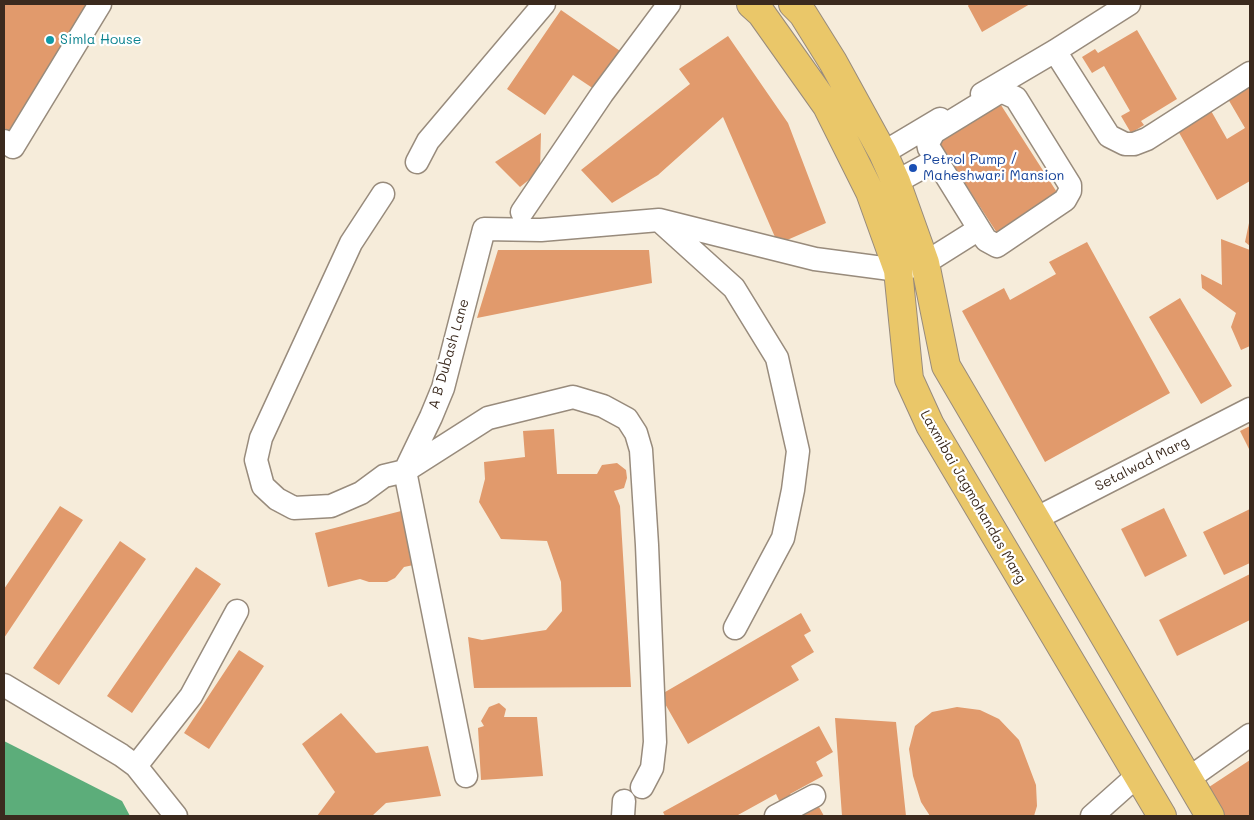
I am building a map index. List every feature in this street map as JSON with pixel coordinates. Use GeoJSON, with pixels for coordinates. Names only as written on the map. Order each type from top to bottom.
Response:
{"type":"FeatureCollection","features":[{"type":"Feature","properties":{"kind":"main road","name":"Laxmibai Jagmohandas Marg"},"geometry":{"type":"LineString","coordinates":[[751,4],[760,12],[827,106],[870,192],[898,270],[909,379],[930,425],[1162,816]]}},
{"type":"Feature","properties":{"kind":"main road"},"geometry":{"type":"LineString","coordinates":[[804,7],[883,153],[896,182],[925,264],[946,366],[1210,816]]}},
{"type":"Feature","properties":{"kind":"street"},"geometry":{"type":"LineString","coordinates":[[7,148],[100,4]]}},
{"type":"Feature","properties":{"kind":"street"},"geometry":{"type":"LineString","coordinates":[[417,162],[428,141],[544,4]]}},
{"type":"Feature","properties":{"kind":"street"},"geometry":{"type":"LineString","coordinates":[[522,212],[602,94],[669,4]]}},
{"type":"Feature","properties":{"kind":"street"},"geometry":{"type":"LineString","coordinates":[[883,153],[1055,51],[1129,4]]}},
{"type":"Feature","properties":{"kind":"street"},"geometry":{"type":"LineString","coordinates":[[1055,51],[1110,136],[1125,144],[1134,144],[1146,139],[1250,73]]}},
{"type":"Feature","properties":{"kind":"street"},"geometry":{"type":"LineString","coordinates":[[1003,92],[1016,98],[1070,185],[1070,190],[1065,200],[1002,244],[997,246],[990,243],[979,229],[936,160],[928,143],[934,132],[996,94],[1003,92]]}},
{"type":"Feature","properties":{"kind":"street"},"geometry":{"type":"LineString","coordinates":[[896,182],[936,160]]}},
{"type":"Feature","properties":{"kind":"street"},"geometry":{"type":"LineString","coordinates":[[383,194],[351,243],[261,438],[256,460],[263,486],[277,499],[294,508],[331,506],[361,494],[384,476],[405,471],[488,418],[574,397],[603,406],[627,419],[636,433],[641,450],[648,545],[656,742],[652,768],[642,787]]}},
{"type":"Feature","properties":{"kind":"street"},"geometry":{"type":"LineString","coordinates":[[659,220],[734,288],[777,358],[798,451],[793,490],[783,538],[735,628]]}},
{"type":"Feature","properties":{"kind":"street","name":"A B Dubash Lane"},"geometry":{"type":"LineString","coordinates":[[405,471],[432,417],[443,388],[484,229],[541,230],[659,220],[815,259],[898,270],[925,264]]}},
{"type":"Feature","properties":{"kind":"street"},"geometry":{"type":"LineString","coordinates":[[925,264],[979,229]]}},
{"type":"Feature","properties":{"kind":"street","name":"Setalwad Marg"},"geometry":{"type":"LineString","coordinates":[[1035,519],[1250,410]]}},
{"type":"Feature","properties":{"kind":"street"},"geometry":{"type":"LineString","coordinates":[[405,471],[466,776]]}},
{"type":"Feature","properties":{"kind":"street"},"geometry":{"type":"LineString","coordinates":[[136,766],[191,696],[237,611]]}},
{"type":"Feature","properties":{"kind":"street"},"geometry":{"type":"LineString","coordinates":[[4,685],[122,755],[136,766],[176,816]]}},
{"type":"Feature","properties":{"kind":"street"},"geometry":{"type":"LineString","coordinates":[[1188,779],[1250,735]]}},
{"type":"Feature","properties":{"kind":"street"},"geometry":{"type":"LineString","coordinates":[[1092,816],[1138,775]]}},
{"type":"Feature","properties":{"kind":"street"},"geometry":{"type":"LineString","coordinates":[[776,816],[814,796]]}},
{"type":"Feature","properties":{"kind":"green space"},"geometry":{"type":"Polygon","coordinates":[[[4,741],[122,801],[130,816],[4,816],[4,741]]]}},
{"type":"Feature","properties":{"kind":"building","name":"Simla House"},"geometry":{"type":"Polygon","coordinates":[[[4,4],[92,4],[16,135],[4,128],[4,4]]]}},
{"type":"Feature","properties":{"kind":"building"},"geometry":{"type":"Polygon","coordinates":[[[969,4],[1030,4],[982,32],[968,6],[969,4]]]}},
{"type":"Feature","properties":{"kind":"building"},"geometry":{"type":"Polygon","coordinates":[[[561,10],[623,53],[597,91],[573,75],[545,115],[507,89],[561,10]]]}},
{"type":"Feature","properties":{"kind":"building"},"geometry":{"type":"Polygon","coordinates":[[[1137,30],[1177,99],[1141,121],[1144,125],[1131,133],[1121,116],[1130,111],[1104,66],[1092,73],[1082,57],[1095,49],[1098,53],[1137,30]]]}},
{"type":"Feature","properties":{"kind":"building"},"geometry":{"type":"Polygon","coordinates":[[[728,36],[788,123],[826,223],[778,244],[723,117],[658,175],[612,203],[581,170],[690,84],[679,69],[728,36]]]}},
{"type":"Feature","properties":{"kind":"building"},"geometry":{"type":"Polygon","coordinates":[[[1250,86],[1250,181],[1217,200],[1177,129],[1210,109],[1227,139],[1245,128],[1228,99],[1250,86]]]}},
{"type":"Feature","properties":{"kind":"building"},"geometry":{"type":"Polygon","coordinates":[[[999,102],[1060,197],[999,236],[938,142],[999,102]]]}},
{"type":"Feature","properties":{"kind":"building"},"geometry":{"type":"Polygon","coordinates":[[[541,133],[540,171],[520,187],[495,162],[541,133]]]}},
{"type":"Feature","properties":{"kind":"building"},"geometry":{"type":"Polygon","coordinates":[[[1250,223],[1250,246],[1245,242],[1250,223]]]}},
{"type":"Feature","properties":{"kind":"building"},"geometry":{"type":"Polygon","coordinates":[[[1221,239],[1250,250],[1250,346],[1241,350],[1231,327],[1236,313],[1202,288],[1201,274],[1222,285],[1221,239]]]}},
{"type":"Feature","properties":{"kind":"building"},"geometry":{"type":"Polygon","coordinates":[[[1087,242],[1170,393],[1045,462],[962,311],[1004,288],[1010,300],[1056,274],[1049,262],[1087,242]]]}},
{"type":"Feature","properties":{"kind":"building"},"geometry":{"type":"Polygon","coordinates":[[[498,250],[649,250],[652,283],[477,318],[498,250]]]}},
{"type":"Feature","properties":{"kind":"building"},"geometry":{"type":"Polygon","coordinates":[[[1180,298],[1232,386],[1201,404],[1149,317],[1180,298]]]}},
{"type":"Feature","properties":{"kind":"building"},"geometry":{"type":"Polygon","coordinates":[[[1250,426],[1250,451],[1240,431],[1250,426]]]}},
{"type":"Feature","properties":{"kind":"building"},"geometry":{"type":"Polygon","coordinates":[[[554,429],[557,474],[597,474],[602,465],[617,463],[626,470],[627,478],[624,488],[614,491],[620,506],[631,687],[474,688],[468,637],[482,640],[546,630],[562,611],[561,582],[547,541],[501,539],[479,502],[485,479],[484,462],[525,457],[523,431],[554,429]]]}},
{"type":"Feature","properties":{"kind":"building"},"geometry":{"type":"Polygon","coordinates":[[[60,506],[83,520],[4,638],[4,589],[60,506]]]}},
{"type":"Feature","properties":{"kind":"building"},"geometry":{"type":"Polygon","coordinates":[[[1164,508],[1187,556],[1145,577],[1121,529],[1164,508]]]}},
{"type":"Feature","properties":{"kind":"building"},"geometry":{"type":"Polygon","coordinates":[[[409,509],[423,563],[404,567],[395,578],[387,582],[369,582],[360,579],[328,587],[315,533],[409,509]]]}},
{"type":"Feature","properties":{"kind":"building"},"geometry":{"type":"Polygon","coordinates":[[[1250,509],[1250,563],[1224,575],[1203,532],[1250,509]]]}},
{"type":"Feature","properties":{"kind":"building"},"geometry":{"type":"Polygon","coordinates":[[[120,541],[146,559],[59,685],[33,668],[120,541]]]}},
{"type":"Feature","properties":{"kind":"building"},"geometry":{"type":"Polygon","coordinates":[[[196,567],[221,584],[132,713],[107,696],[196,567]]]}},
{"type":"Feature","properties":{"kind":"building"},"geometry":{"type":"Polygon","coordinates":[[[1250,574],[1250,620],[1177,656],[1159,620],[1250,574]]]}},
{"type":"Feature","properties":{"kind":"building"},"geometry":{"type":"Polygon","coordinates":[[[801,613],[811,631],[804,635],[814,652],[791,666],[799,680],[688,744],[660,695],[801,613]]]}},
{"type":"Feature","properties":{"kind":"building"},"geometry":{"type":"Polygon","coordinates":[[[239,650],[264,666],[209,749],[184,733],[239,650]]]}},
{"type":"Feature","properties":{"kind":"building"},"geometry":{"type":"Polygon","coordinates":[[[499,703],[506,709],[504,717],[537,717],[543,776],[481,780],[478,728],[484,726],[481,721],[489,707],[499,703]]]}},
{"type":"Feature","properties":{"kind":"building"},"geometry":{"type":"Polygon","coordinates":[[[957,707],[980,710],[999,719],[1019,740],[1036,785],[1037,806],[1034,816],[930,816],[921,802],[913,776],[909,749],[915,726],[932,712],[957,707]]]}},
{"type":"Feature","properties":{"kind":"building"},"geometry":{"type":"Polygon","coordinates":[[[341,713],[376,753],[428,746],[441,796],[386,803],[372,816],[317,816],[335,792],[302,744],[341,713]]]}},
{"type":"Feature","properties":{"kind":"building"},"geometry":{"type":"Polygon","coordinates":[[[835,718],[896,722],[906,816],[842,816],[835,718]]]}},
{"type":"Feature","properties":{"kind":"building"},"geometry":{"type":"Polygon","coordinates":[[[819,726],[833,752],[816,762],[823,776],[790,794],[795,805],[784,811],[776,794],[739,816],[665,816],[663,812],[819,726]]]}},
{"type":"Feature","properties":{"kind":"building"},"geometry":{"type":"Polygon","coordinates":[[[1250,760],[1250,816],[1222,816],[1206,789],[1250,760]]]}},
{"type":"Feature","properties":{"kind":"building"},"geometry":{"type":"Polygon","coordinates":[[[819,807],[824,816],[802,816],[819,807]]]}},
{"type":"Feature","properties":{"kind":"place","name":"Simla House"},"geometry":{"type":"Point","coordinates":[50,40]}},
{"type":"Feature","properties":{"kind":"place","name":"Petrol Pump / Maheshwari Mansion"},"geometry":{"type":"Point","coordinates":[913,168]}}]}
